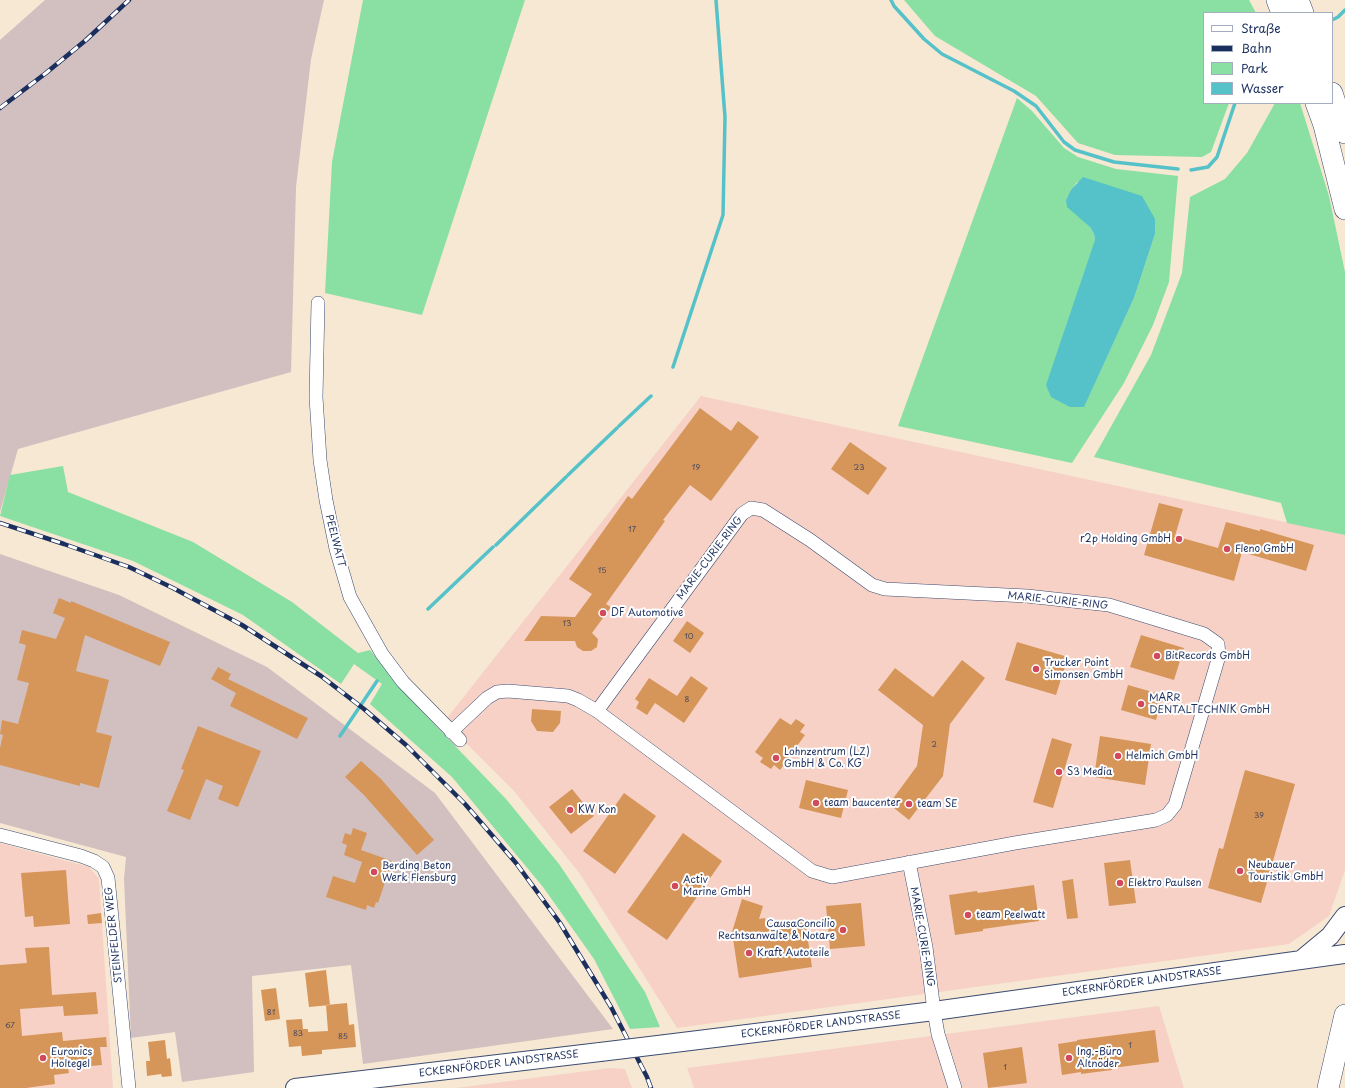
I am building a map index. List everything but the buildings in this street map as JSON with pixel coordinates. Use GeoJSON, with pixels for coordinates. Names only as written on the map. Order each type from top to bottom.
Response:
{"type":"FeatureCollection","features":[{"type":"Feature","properties":{"kind":"main road"},"geometry":{"type":"LineString","coordinates":[[1284,5],[1301,12]]}},
{"type":"Feature","properties":{"kind":"main road"},"geometry":{"type":"LineString","coordinates":[[1333,96],[1345,134]]}},
{"type":"Feature","properties":{"kind":"main road"},"geometry":{"type":"LineString","coordinates":[[1316,104],[1324,125],[1345,209]]}},
{"type":"Feature","properties":{"kind":"main road"},"geometry":{"type":"LineString","coordinates":[[1328,1088],[1345,1015]]}},
{"type":"Feature","properties":{"kind":"street","name":"PEELWATT"},"geometry":{"type":"LineString","coordinates":[[318,303],[316,397],[320,460],[336,549],[350,597],[382,654],[403,682],[455,736]]}},
{"type":"Feature","properties":{"kind":"street","name":"MARIE-CURIE-RING"},"geometry":{"type":"LineString","coordinates":[[455,736],[487,698],[497,692],[568,696],[597,711],[812,871],[832,877],[1015,843],[1156,820],[1167,815],[1175,805],[1219,656],[1218,644],[1204,634],[1109,605],[1027,596],[885,589],[872,585],[810,540],[763,510],[752,508],[742,514],[597,711]]}},
{"type":"Feature","properties":{"kind":"street","name":"STEINFELDER WEG"},"geometry":{"type":"LineString","coordinates":[[0,835],[81,856],[103,867],[108,878],[129,1088]]}},
{"type":"Feature","properties":{"kind":"street","name":"MARIE-CURIE-RING"},"geometry":{"type":"LineString","coordinates":[[909,862],[926,947],[938,1034],[955,1088]]}},
{"type":"Feature","properties":{"kind":"street"},"geometry":{"type":"LineString","coordinates":[[1301,960],[1330,936],[1345,916]]}},
{"type":"Feature","properties":{"kind":"street","name":"ECKERNFÖRDER LANDSTRASSE"},"geometry":{"type":"LineString","coordinates":[[295,1088],[934,1012],[1345,954]]}},
{"type":"Feature","properties":{"kind":"shaded area"},"geometry":{"type":"Polygon","coordinates":[[[45,0],[324,0],[311,59],[296,187],[291,372],[18,449],[0,512],[0,40],[45,0]]]}},
{"type":"Feature","properties":{"kind":"shaded area"},"geometry":{"type":"Polygon","coordinates":[[[701,396],[1345,535],[1345,870],[1329,916],[1289,944],[677,1028],[580,874],[514,791],[449,726],[447,718],[701,396]]]}},
{"type":"Feature","properties":{"kind":"shaded area"},"geometry":{"type":"Polygon","coordinates":[[[0,554],[119,595],[267,667],[435,793],[613,1029],[363,1064],[351,965],[252,976],[254,1072],[182,1082],[175,1032],[131,1038],[124,879],[126,857],[0,823],[0,554]]]}},
{"type":"Feature","properties":{"kind":"shaded area"},"geometry":{"type":"Polygon","coordinates":[[[0,843],[89,867],[99,879],[113,1088],[0,1088],[0,843]]]}},
{"type":"Feature","properties":{"kind":"shaded area"},"geometry":{"type":"Polygon","coordinates":[[[1159,1006],[1184,1088],[694,1088],[687,1068],[1159,1006]]]}},
{"type":"Feature","properties":{"kind":"shaded area"},"geometry":{"type":"Polygon","coordinates":[[[610,1068],[625,1069],[632,1088],[456,1088],[610,1068]]]}},
{"type":"Feature","properties":{"kind":"green space"},"geometry":{"type":"Polygon","coordinates":[[[363,0],[525,0],[422,315],[325,293],[332,162],[363,0]]]}},
{"type":"Feature","properties":{"kind":"green space"},"geometry":{"type":"Polygon","coordinates":[[[904,0],[1249,0],[1255,12],[1203,12],[1203,104],[1229,104],[1211,152],[1202,157],[1115,155],[1078,143],[1036,96],[935,36],[904,0]]]}},
{"type":"Feature","properties":{"kind":"green space"},"geometry":{"type":"Polygon","coordinates":[[[1017,98],[1032,111],[1064,148],[1078,157],[1116,169],[1178,176],[1169,282],[1153,325],[1124,383],[1072,463],[898,426],[1017,98]],[[1077,182],[1066,200],[1090,227],[1094,234],[1095,240],[1084,406],[1134,298],[1155,234],[1077,182]]]}},
{"type":"Feature","properties":{"kind":"green space"},"geometry":{"type":"Polygon","coordinates":[[[1274,104],[1300,104],[1329,196],[1345,272],[1345,535],[1287,523],[1281,503],[1094,457],[1151,355],[1182,273],[1190,197],[1225,179],[1247,153],[1274,104]]]}},
{"type":"Feature","properties":{"kind":"green space"},"geometry":{"type":"Polygon","coordinates":[[[63,466],[68,492],[193,542],[292,602],[358,653],[370,650],[412,701],[506,799],[559,864],[645,992],[660,1027],[630,1029],[594,959],[543,887],[452,777],[370,704],[382,684],[354,664],[341,684],[243,615],[133,561],[0,516],[10,475],[63,466]]]}},
{"type":"Feature","properties":{"kind":"water"},"geometry":{"type":"Polygon","coordinates":[[[1083,177],[1142,196],[1155,219],[1155,234],[1134,298],[1084,407],[1070,407],[1051,397],[1046,385],[1095,240],[1094,234],[1090,227],[1067,207],[1066,200],[1071,190],[1083,177]]]}},
{"type":"Feature","properties":{"kind":"waterway"},"geometry":{"type":"LineString","coordinates":[[673,367],[723,215],[725,117],[716,0]]}},
{"type":"Feature","properties":{"kind":"waterway"},"geometry":{"type":"LineString","coordinates":[[891,0],[894,6],[924,39],[942,54],[1014,91],[1036,106],[1064,142],[1075,150],[1114,162],[1178,169]]}},
{"type":"Feature","properties":{"kind":"waterway"},"geometry":{"type":"LineString","coordinates":[[1333,20],[1345,10]]}},
{"type":"Feature","properties":{"kind":"waterway"},"geometry":{"type":"LineString","coordinates":[[1191,170],[1208,167],[1217,157],[1235,104]]}},
{"type":"Feature","properties":{"kind":"waterway"},"geometry":{"type":"LineString","coordinates":[[619,426],[651,396]]}},
{"type":"Feature","properties":{"kind":"waterway"},"geometry":{"type":"LineString","coordinates":[[568,475],[617,428]]}},
{"type":"Feature","properties":{"kind":"waterway"},"geometry":{"type":"LineString","coordinates":[[496,545],[566,477]]}},
{"type":"Feature","properties":{"kind":"waterway"},"geometry":{"type":"LineString","coordinates":[[428,609],[493,547]]}},
{"type":"Feature","properties":{"kind":"waterway"},"geometry":{"type":"LineString","coordinates":[[340,736],[377,681]]}},
{"type":"Feature","properties":{"kind":"railway"},"geometry":{"type":"LineString","coordinates":[[0,108],[86,40],[129,0]]}},
{"type":"Feature","properties":{"kind":"railway"},"geometry":{"type":"LineString","coordinates":[[0,523],[129,567],[173,588],[242,625],[321,676],[364,709],[406,745],[465,804],[516,863],[560,923],[611,1007],[647,1077],[651,1088]]}},
{"type":"Feature","properties":{"kind":"place","name":"r2p Holding GmbH"},"geometry":{"type":"Point","coordinates":[1179,539]}},
{"type":"Feature","properties":{"kind":"place","name":"Fleno GmbH"},"geometry":{"type":"Point","coordinates":[1227,549]}},
{"type":"Feature","properties":{"kind":"place","name":"DF Automotive"},"geometry":{"type":"Point","coordinates":[603,613]}},
{"type":"Feature","properties":{"kind":"place","name":"BitRecords GmbH"},"geometry":{"type":"Point","coordinates":[1157,656]}},
{"type":"Feature","properties":{"kind":"place","name":"Trucker Point Simonsen GmbH"},"geometry":{"type":"Point","coordinates":[1036,669]}},
{"type":"Feature","properties":{"kind":"place","name":"MARR DENTALTECHNIK GmbH"},"geometry":{"type":"Point","coordinates":[1141,704]}},
{"type":"Feature","properties":{"kind":"place","name":"Helmich GmbH"},"geometry":{"type":"Point","coordinates":[1118,756]}},
{"type":"Feature","properties":{"kind":"place","name":"Lohnzentrum (LZ) GmbH & Co. KG"},"geometry":{"type":"Point","coordinates":[776,758]}},
{"type":"Feature","properties":{"kind":"place","name":"S3 Media"},"geometry":{"type":"Point","coordinates":[1059,772]}},
{"type":"Feature","properties":{"kind":"place","name":"team baucenter"},"geometry":{"type":"Point","coordinates":[816,803]}},
{"type":"Feature","properties":{"kind":"place","name":"team SE"},"geometry":{"type":"Point","coordinates":[909,804]}},
{"type":"Feature","properties":{"kind":"place","name":"KW Kon"},"geometry":{"type":"Point","coordinates":[570,810]}},
{"type":"Feature","properties":{"kind":"place","name":"Neubauer Touristik GmbH"},"geometry":{"type":"Point","coordinates":[1240,871]}},
{"type":"Feature","properties":{"kind":"place","name":"Berding Beton Werk Flensburg"},"geometry":{"type":"Point","coordinates":[374,872]}},
{"type":"Feature","properties":{"kind":"place","name":"Elektro Paulsen"},"geometry":{"type":"Point","coordinates":[1120,883]}},
{"type":"Feature","properties":{"kind":"place","name":"Activ Marine GmbH"},"geometry":{"type":"Point","coordinates":[675,886]}},
{"type":"Feature","properties":{"kind":"place","name":"team Peelwatt"},"geometry":{"type":"Point","coordinates":[968,915]}},
{"type":"Feature","properties":{"kind":"place","name":"CausaConcilio Rechtsanwälte & Notare"},"geometry":{"type":"Point","coordinates":[843,930]}},
{"type":"Feature","properties":{"kind":"place","name":"Kraft Autoteile"},"geometry":{"type":"Point","coordinates":[749,953]}},
{"type":"Feature","properties":{"kind":"place","name":"Euronics Holtegel"},"geometry":{"type":"Point","coordinates":[43,1058]}},
{"type":"Feature","properties":{"kind":"place","name":"Ing.-Büro Altnöder"},"geometry":{"type":"Point","coordinates":[1069,1058]}}]}
